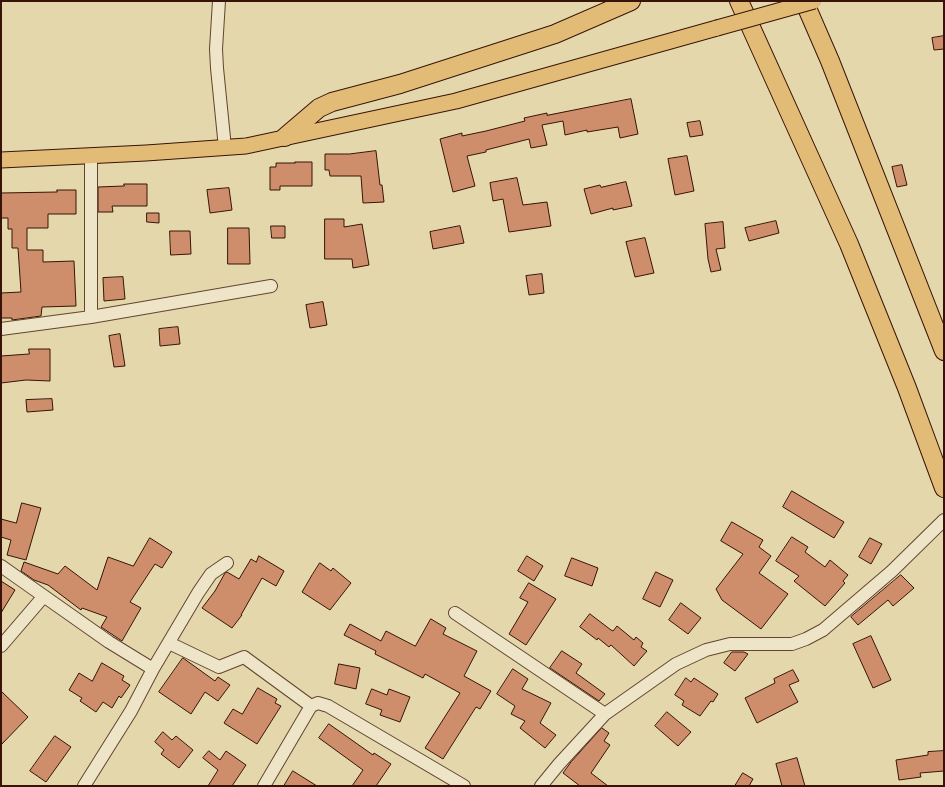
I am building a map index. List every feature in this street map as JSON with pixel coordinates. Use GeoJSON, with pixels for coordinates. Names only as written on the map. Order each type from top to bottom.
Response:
{"type":"FeatureCollection","features":[{"type":"Feature","properties":{"kind":"highway"},"geometry":{"type":"LineString","coordinates":[[285,137],[319,108],[332,102],[400,84],[555,34],[631,1]]}},
{"type":"Feature","properties":{"kind":"highway"},"geometry":{"type":"LineString","coordinates":[[739,1],[849,244],[907,388],[944,488]]}},
{"type":"Feature","properties":{"kind":"highway"},"geometry":{"type":"LineString","coordinates":[[804,1],[830,61],[944,351]]}},
{"type":"Feature","properties":{"kind":"main road"},"geometry":{"type":"LineString","coordinates":[[1,160],[246,146],[456,101],[814,1]]}},
{"type":"Feature","properties":{"kind":"street"},"geometry":{"type":"LineString","coordinates":[[219,1],[216,49],[225,148]]}},
{"type":"Feature","properties":{"kind":"street"},"geometry":{"type":"LineString","coordinates":[[91,156],[91,317]]}},
{"type":"Feature","properties":{"kind":"street"},"geometry":{"type":"LineString","coordinates":[[1,329],[91,317],[271,286]]}},
{"type":"Feature","properties":{"kind":"street"},"geometry":{"type":"LineString","coordinates":[[541,786],[605,714],[676,664],[706,650],[730,644],[792,644],[806,639],[823,630],[892,571],[944,520]]}},
{"type":"Feature","properties":{"kind":"street"},"geometry":{"type":"LineString","coordinates":[[84,786],[131,711],[153,669],[198,593],[211,574],[227,562]]}},
{"type":"Feature","properties":{"kind":"street"},"geometry":{"type":"LineString","coordinates":[[1,566],[109,642],[153,669]]}},
{"type":"Feature","properties":{"kind":"street"},"geometry":{"type":"LineString","coordinates":[[1,646],[44,596]]}},
{"type":"Feature","properties":{"kind":"street"},"geometry":{"type":"LineString","coordinates":[[455,612],[605,714]]}},
{"type":"Feature","properties":{"kind":"street"},"geometry":{"type":"LineString","coordinates":[[168,643],[219,667],[244,657],[311,706]]}},
{"type":"Feature","properties":{"kind":"street"},"geometry":{"type":"LineString","coordinates":[[264,786],[311,706],[318,703],[328,706],[464,786]]}},
{"type":"Feature","properties":{"kind":"building"},"geometry":{"type":"Polygon","coordinates":[[[944,36],[944,49],[934,50],[932,38],[944,36]]]}},
{"type":"Feature","properties":{"kind":"building"},"geometry":{"type":"Polygon","coordinates":[[[631,99],[638,134],[620,138],[618,127],[587,132],[587,130],[565,135],[563,121],[542,125],[547,145],[531,148],[529,139],[467,156],[475,186],[453,192],[440,139],[462,133],[462,136],[486,131],[525,121],[524,118],[547,113],[547,115],[631,99]]]}},
{"type":"Feature","properties":{"kind":"building"},"geometry":{"type":"Polygon","coordinates":[[[700,121],[703,135],[690,137],[687,123],[700,121]]]}},
{"type":"Feature","properties":{"kind":"building"},"geometry":{"type":"Polygon","coordinates":[[[376,151],[380,185],[382,185],[384,202],[363,203],[361,176],[330,176],[329,170],[325,170],[325,154],[349,154],[376,151]]]}},
{"type":"Feature","properties":{"kind":"building"},"geometry":{"type":"Polygon","coordinates":[[[687,156],[694,191],[675,195],[668,159],[687,156]]]}},
{"type":"Feature","properties":{"kind":"building"},"geometry":{"type":"Polygon","coordinates":[[[312,162],[312,186],[280,186],[280,190],[270,190],[270,167],[276,167],[276,163],[312,162]]]}},
{"type":"Feature","properties":{"kind":"building"},"geometry":{"type":"Polygon","coordinates":[[[902,165],[907,185],[897,187],[892,167],[902,165]]]}},
{"type":"Feature","properties":{"kind":"building"},"geometry":{"type":"Polygon","coordinates":[[[517,178],[523,205],[547,202],[551,226],[509,232],[503,199],[493,201],[490,183],[517,178]]]}},
{"type":"Feature","properties":{"kind":"building"},"geometry":{"type":"Polygon","coordinates":[[[626,182],[632,206],[613,210],[613,208],[591,214],[584,189],[600,185],[601,187],[626,182]]]}},
{"type":"Feature","properties":{"kind":"building"},"geometry":{"type":"Polygon","coordinates":[[[124,184],[147,184],[147,206],[112,206],[113,212],[98,212],[98,187],[124,186],[124,184]]]}},
{"type":"Feature","properties":{"kind":"building"},"geometry":{"type":"Polygon","coordinates":[[[229,188],[232,210],[210,213],[207,190],[229,188]]]}},
{"type":"Feature","properties":{"kind":"building"},"geometry":{"type":"Polygon","coordinates":[[[57,190],[76,190],[76,214],[48,214],[48,228],[27,228],[27,250],[43,250],[43,262],[74,261],[76,306],[42,307],[41,316],[12,320],[12,318],[1,318],[1,293],[21,292],[18,248],[12,248],[12,229],[8,229],[8,218],[1,218],[1,193],[57,192],[57,190]]]}},
{"type":"Feature","properties":{"kind":"building"},"geometry":{"type":"Polygon","coordinates":[[[147,213],[159,213],[159,223],[147,222],[147,213]]]}},
{"type":"Feature","properties":{"kind":"building"},"geometry":{"type":"Polygon","coordinates":[[[325,219],[344,219],[344,227],[362,224],[369,265],[353,268],[352,259],[325,259],[325,219]]]}},
{"type":"Feature","properties":{"kind":"building"},"geometry":{"type":"Polygon","coordinates":[[[776,221],[779,233],[749,241],[745,228],[776,221]]]}},
{"type":"Feature","properties":{"kind":"building"},"geometry":{"type":"Polygon","coordinates":[[[723,222],[725,248],[716,249],[721,270],[711,272],[708,259],[705,224],[723,222]]]}},
{"type":"Feature","properties":{"kind":"building"},"geometry":{"type":"Polygon","coordinates":[[[271,226],[285,226],[285,238],[272,238],[271,226]]]}},
{"type":"Feature","properties":{"kind":"building"},"geometry":{"type":"Polygon","coordinates":[[[460,226],[464,243],[433,249],[430,232],[460,226]]]}},
{"type":"Feature","properties":{"kind":"building"},"geometry":{"type":"Polygon","coordinates":[[[228,228],[249,228],[250,264],[228,264],[228,228]]]}},
{"type":"Feature","properties":{"kind":"building"},"geometry":{"type":"Polygon","coordinates":[[[170,231],[190,231],[191,254],[171,255],[170,231]]]}},
{"type":"Feature","properties":{"kind":"building"},"geometry":{"type":"Polygon","coordinates":[[[645,238],[654,273],[635,277],[626,242],[645,238]]]}},
{"type":"Feature","properties":{"kind":"building"},"geometry":{"type":"Polygon","coordinates":[[[542,274],[544,293],[529,295],[526,276],[542,274]]]}},
{"type":"Feature","properties":{"kind":"building"},"geometry":{"type":"Polygon","coordinates":[[[123,277],[125,299],[104,301],[103,278],[123,277]]]}},
{"type":"Feature","properties":{"kind":"building"},"geometry":{"type":"Polygon","coordinates":[[[323,302],[327,325],[310,328],[306,305],[323,302]]]}},
{"type":"Feature","properties":{"kind":"building"},"geometry":{"type":"Polygon","coordinates":[[[178,327],[180,344],[160,346],[159,329],[178,327]]]}},
{"type":"Feature","properties":{"kind":"building"},"geometry":{"type":"Polygon","coordinates":[[[120,334],[125,366],[114,367],[109,336],[120,334]]]}},
{"type":"Feature","properties":{"kind":"building"},"geometry":{"type":"Polygon","coordinates":[[[29,349],[50,349],[50,381],[26,380],[1,383],[1,356],[29,354],[29,349]]]}},
{"type":"Feature","properties":{"kind":"building"},"geometry":{"type":"Polygon","coordinates":[[[52,399],[53,410],[27,412],[26,400],[52,399]]]}},
{"type":"Feature","properties":{"kind":"building"},"geometry":{"type":"Polygon","coordinates":[[[792,491],[844,522],[834,538],[783,507],[792,491]]]}},
{"type":"Feature","properties":{"kind":"building"},"geometry":{"type":"Polygon","coordinates":[[[22,503],[41,508],[26,560],[7,555],[11,540],[1,537],[1,519],[16,523],[22,503]]]}},
{"type":"Feature","properties":{"kind":"building"},"geometry":{"type":"Polygon","coordinates":[[[732,522],[763,540],[759,547],[771,556],[759,573],[788,594],[761,629],[722,600],[716,589],[743,554],[721,541],[732,522]]]}},
{"type":"Feature","properties":{"kind":"building"},"geometry":{"type":"Polygon","coordinates":[[[792,537],[808,547],[805,552],[825,567],[830,560],[848,575],[843,581],[845,583],[825,606],[794,581],[799,576],[776,561],[792,537]]]}},
{"type":"Feature","properties":{"kind":"building"},"geometry":{"type":"Polygon","coordinates":[[[150,538],[172,552],[162,568],[155,564],[130,602],[141,608],[122,641],[101,627],[107,617],[82,608],[81,610],[48,585],[34,580],[21,571],[24,562],[58,574],[65,566],[97,590],[108,557],[133,566],[150,538]]]}},
{"type":"Feature","properties":{"kind":"building"},"geometry":{"type":"Polygon","coordinates":[[[870,538],[882,544],[871,564],[859,557],[870,538]]]}},
{"type":"Feature","properties":{"kind":"building"},"geometry":{"type":"Polygon","coordinates":[[[259,556],[284,571],[276,586],[262,578],[242,615],[232,628],[202,608],[215,591],[225,573],[227,572],[239,579],[251,559],[256,562],[259,556]]]}},
{"type":"Feature","properties":{"kind":"building"},"geometry":{"type":"Polygon","coordinates":[[[527,556],[543,566],[534,581],[518,571],[527,556]]]}},
{"type":"Feature","properties":{"kind":"building"},"geometry":{"type":"Polygon","coordinates":[[[572,558],[598,568],[592,586],[565,576],[572,558]]]}},
{"type":"Feature","properties":{"kind":"building"},"geometry":{"type":"Polygon","coordinates":[[[320,563],[331,571],[333,568],[351,583],[330,610],[302,592],[320,563]]]}},
{"type":"Feature","properties":{"kind":"building"},"geometry":{"type":"Polygon","coordinates":[[[656,572],[673,580],[660,607],[643,599],[656,572]]]}},
{"type":"Feature","properties":{"kind":"building"},"geometry":{"type":"Polygon","coordinates":[[[901,575],[914,588],[893,606],[888,600],[858,625],[851,617],[901,575]]]}},
{"type":"Feature","properties":{"kind":"building"},"geometry":{"type":"Polygon","coordinates":[[[1,581],[15,590],[1,613],[1,581]]]}},
{"type":"Feature","properties":{"kind":"building"},"geometry":{"type":"Polygon","coordinates":[[[529,583],[556,599],[526,645],[509,634],[528,602],[520,598],[529,583]]]}},
{"type":"Feature","properties":{"kind":"building"},"geometry":{"type":"Polygon","coordinates":[[[681,603],[701,618],[688,634],[669,620],[681,603]]]}},
{"type":"Feature","properties":{"kind":"building"},"geometry":{"type":"Polygon","coordinates":[[[590,614],[611,630],[613,631],[617,626],[634,640],[636,637],[643,643],[641,647],[647,651],[634,666],[611,645],[609,647],[580,627],[590,614]]]}},
{"type":"Feature","properties":{"kind":"building"},"geometry":{"type":"Polygon","coordinates":[[[431,619],[446,628],[443,634],[477,651],[464,676],[491,691],[480,709],[476,707],[443,759],[425,748],[460,693],[425,674],[423,678],[375,654],[376,651],[344,635],[350,624],[381,641],[386,631],[415,646],[431,619]]]}},
{"type":"Feature","properties":{"kind":"building"},"geometry":{"type":"Polygon","coordinates":[[[871,636],[891,680],[873,688],[853,644],[871,636]]]}},
{"type":"Feature","properties":{"kind":"building"},"geometry":{"type":"Polygon","coordinates":[[[562,651],[582,664],[576,673],[605,694],[599,701],[550,668],[562,651]]]}},
{"type":"Feature","properties":{"kind":"building"},"geometry":{"type":"Polygon","coordinates":[[[732,652],[744,652],[748,654],[735,671],[724,663],[732,652]]]}},
{"type":"Feature","properties":{"kind":"building"},"geometry":{"type":"Polygon","coordinates":[[[183,658],[215,681],[218,677],[230,685],[218,701],[205,692],[191,714],[159,692],[183,658]]]}},
{"type":"Feature","properties":{"kind":"building"},"geometry":{"type":"Polygon","coordinates":[[[102,663],[124,676],[122,680],[130,685],[121,698],[119,696],[112,708],[103,702],[96,712],[80,701],[82,698],[69,690],[79,673],[92,681],[102,663]]]}},
{"type":"Feature","properties":{"kind":"building"},"geometry":{"type":"Polygon","coordinates":[[[339,664],[360,668],[356,689],[335,684],[339,664]]]}},
{"type":"Feature","properties":{"kind":"building"},"geometry":{"type":"Polygon","coordinates":[[[513,669],[528,679],[522,689],[551,703],[540,723],[556,735],[545,748],[520,728],[525,721],[511,714],[515,706],[497,694],[513,669]]]}},
{"type":"Feature","properties":{"kind":"building"},"geometry":{"type":"Polygon","coordinates":[[[793,670],[799,681],[789,685],[798,702],[757,723],[745,698],[775,683],[774,679],[793,670]]]}},
{"type":"Feature","properties":{"kind":"building"},"geometry":{"type":"Polygon","coordinates":[[[686,678],[691,682],[694,678],[718,694],[700,716],[682,705],[684,701],[675,695],[686,678]]]}},
{"type":"Feature","properties":{"kind":"building"},"geometry":{"type":"Polygon","coordinates":[[[258,688],[277,699],[275,703],[281,706],[257,744],[224,723],[233,709],[242,714],[258,688]]]}},
{"type":"Feature","properties":{"kind":"building"},"geometry":{"type":"Polygon","coordinates":[[[372,689],[387,695],[389,689],[410,697],[400,722],[380,715],[382,710],[366,704],[372,689]]]}},
{"type":"Feature","properties":{"kind":"building"},"geometry":{"type":"Polygon","coordinates":[[[1,691],[28,717],[1,745],[1,691]]]}},
{"type":"Feature","properties":{"kind":"building"},"geometry":{"type":"Polygon","coordinates":[[[667,712],[691,732],[678,746],[655,726],[667,712]]]}},
{"type":"Feature","properties":{"kind":"building"},"geometry":{"type":"Polygon","coordinates":[[[329,724],[373,755],[374,753],[391,764],[376,786],[352,786],[363,770],[319,738],[329,724]]]}},
{"type":"Feature","properties":{"kind":"building"},"geometry":{"type":"Polygon","coordinates":[[[602,728],[609,733],[604,741],[610,745],[591,773],[608,786],[580,786],[563,773],[602,728]]]}},
{"type":"Feature","properties":{"kind":"building"},"geometry":{"type":"Polygon","coordinates":[[[163,732],[172,740],[176,736],[193,750],[179,768],[161,754],[164,750],[155,742],[163,732]]]}},
{"type":"Feature","properties":{"kind":"building"},"geometry":{"type":"Polygon","coordinates":[[[55,736],[71,747],[46,782],[30,771],[55,736]]]}},
{"type":"Feature","properties":{"kind":"building"},"geometry":{"type":"Polygon","coordinates":[[[209,751],[220,760],[226,751],[246,765],[232,786],[208,786],[218,770],[203,758],[209,751]]]}},
{"type":"Feature","properties":{"kind":"building"},"geometry":{"type":"Polygon","coordinates":[[[944,751],[944,771],[920,773],[921,777],[899,780],[896,760],[928,755],[928,752],[944,751]]]}},
{"type":"Feature","properties":{"kind":"building"},"geometry":{"type":"Polygon","coordinates":[[[797,758],[805,786],[782,786],[776,764],[797,758]]]}},
{"type":"Feature","properties":{"kind":"building"},"geometry":{"type":"Polygon","coordinates":[[[293,771],[317,786],[284,786],[293,771]]]}},
{"type":"Feature","properties":{"kind":"building"},"geometry":{"type":"Polygon","coordinates":[[[743,773],[753,779],[749,786],[735,786],[743,773]]]}}]}
